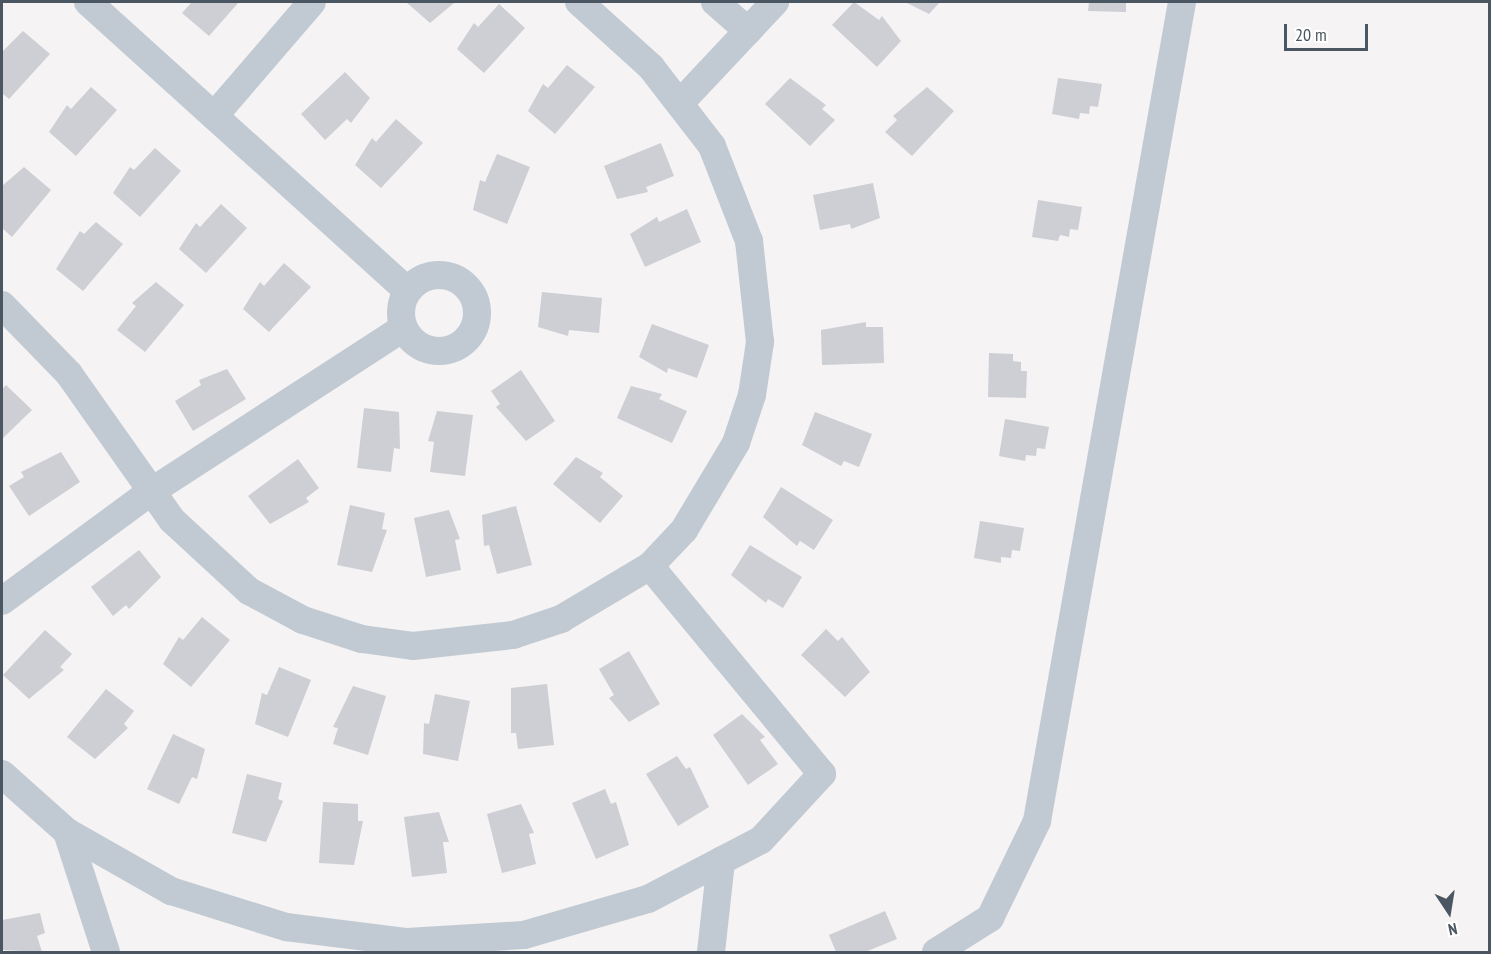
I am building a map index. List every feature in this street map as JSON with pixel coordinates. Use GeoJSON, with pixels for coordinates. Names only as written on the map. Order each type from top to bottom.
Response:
{"type":"FeatureCollection","features":[{"type":"Feature","properties":{"kind":"street"},"geometry":{"type":"LineString","coordinates":[[88,2],[407,290]]}},
{"type":"Feature","properties":{"kind":"street"},"geometry":{"type":"LineString","coordinates":[[214,116],[312,2]]}},
{"type":"Feature","properties":{"kind":"street"},"geometry":{"type":"LineString","coordinates":[[2,305],[69,374],[152,491],[201,551],[249,591],[303,620],[362,639],[412,646],[513,635],[561,619],[650,566],[708,496],[736,443],[752,395],[760,342],[749,241],[711,146],[682,101],[579,2]]}},
{"type":"Feature","properties":{"kind":"street"},"geometry":{"type":"LineString","coordinates":[[715,2],[748,31]]}},
{"type":"Feature","properties":{"kind":"street"},"geometry":{"type":"LineString","coordinates":[[682,101],[775,2]]}},
{"type":"Feature","properties":{"kind":"street"},"geometry":{"type":"LineString","coordinates":[[936,952],[990,918],[1037,821],[1182,2]]}},
{"type":"Feature","properties":{"kind":"street"},"geometry":{"type":"LineString","coordinates":[[428,275],[453,277],[472,291],[478,315],[469,338],[447,351],[421,347],[403,328],[401,309],[407,290],[428,275]]}},
{"type":"Feature","properties":{"kind":"street"},"geometry":{"type":"LineString","coordinates":[[2,601],[152,491],[403,328]]}},
{"type":"Feature","properties":{"kind":"street"},"geometry":{"type":"LineString","coordinates":[[2,774],[67,831],[171,891],[286,927],[407,942],[526,944],[648,899],[761,840],[822,774],[650,566]]}},
{"type":"Feature","properties":{"kind":"street"},"geometry":{"type":"LineString","coordinates":[[67,831],[106,952]]}},
{"type":"Feature","properties":{"kind":"street"},"geometry":{"type":"LineString","coordinates":[[711,952],[721,861]]}},
{"type":"Feature","properties":{"kind":"building"},"geometry":{"type":"Polygon","coordinates":[[[192,2],[239,2],[209,36],[182,13],[192,2]]]}},
{"type":"Feature","properties":{"kind":"building"},"geometry":{"type":"Polygon","coordinates":[[[406,2],[452,2],[454,3],[430,23],[406,2]]]}},
{"type":"Feature","properties":{"kind":"building"},"geometry":{"type":"Polygon","coordinates":[[[854,2],[879,20],[882,16],[901,41],[877,67],[832,25],[854,2]]]}},
{"type":"Feature","properties":{"kind":"building"},"geometry":{"type":"Polygon","coordinates":[[[905,2],[940,2],[929,14],[905,2]]]}},
{"type":"Feature","properties":{"kind":"building"},"geometry":{"type":"Polygon","coordinates":[[[1089,2],[1126,2],[1126,12],[1088,11],[1089,2]]]}},
{"type":"Feature","properties":{"kind":"building"},"geometry":{"type":"Polygon","coordinates":[[[499,4],[525,28],[484,73],[457,49],[474,23],[478,27],[499,4]]]}},
{"type":"Feature","properties":{"kind":"building"},"geometry":{"type":"Polygon","coordinates":[[[23,31],[50,54],[9,99],[2,93],[2,52],[23,31]]]}},
{"type":"Feature","properties":{"kind":"building"},"geometry":{"type":"Polygon","coordinates":[[[567,65],[595,87],[555,134],[528,111],[543,84],[548,88],[567,65]]]}},
{"type":"Feature","properties":{"kind":"building"},"geometry":{"type":"Polygon","coordinates":[[[345,72],[370,98],[351,123],[347,119],[325,140],[301,114],[345,72]]]}},
{"type":"Feature","properties":{"kind":"building"},"geometry":{"type":"Polygon","coordinates":[[[790,78],[826,105],[822,109],[835,120],[810,146],[765,104],[790,78]]]}},
{"type":"Feature","properties":{"kind":"building"},"geometry":{"type":"Polygon","coordinates":[[[1058,78],[1102,84],[1098,107],[1090,106],[1089,114],[1080,113],[1079,119],[1052,114],[1058,78]]]}},
{"type":"Feature","properties":{"kind":"building"},"geometry":{"type":"Polygon","coordinates":[[[91,87],[117,110],[76,156],[49,132],[67,105],[71,109],[91,87]]]}},
{"type":"Feature","properties":{"kind":"building"},"geometry":{"type":"Polygon","coordinates":[[[927,87],[954,111],[912,156],[885,132],[897,120],[893,116],[927,87]]]}},
{"type":"Feature","properties":{"kind":"building"},"geometry":{"type":"Polygon","coordinates":[[[396,119],[423,143],[381,188],[355,165],[372,138],[376,142],[396,119]]]}},
{"type":"Feature","properties":{"kind":"building"},"geometry":{"type":"Polygon","coordinates":[[[661,143],[674,176],[646,187],[648,192],[617,199],[604,166],[661,143]]]}},
{"type":"Feature","properties":{"kind":"building"},"geometry":{"type":"Polygon","coordinates":[[[155,148],[181,171],[140,217],[113,193],[130,167],[134,170],[155,148]]]}},
{"type":"Feature","properties":{"kind":"building"},"geometry":{"type":"Polygon","coordinates":[[[497,154],[530,167],[507,224],[473,210],[480,180],[485,182],[497,154]]]}},
{"type":"Feature","properties":{"kind":"building"},"geometry":{"type":"Polygon","coordinates":[[[24,167],[51,190],[12,237],[2,228],[2,186],[24,167]]]}},
{"type":"Feature","properties":{"kind":"building"},"geometry":{"type":"Polygon","coordinates":[[[873,183],[880,218],[851,229],[850,224],[820,230],[813,195],[873,183]]]}},
{"type":"Feature","properties":{"kind":"building"},"geometry":{"type":"Polygon","coordinates":[[[1038,200],[1082,207],[1078,230],[1070,229],[1069,237],[1060,235],[1058,241],[1032,237],[1038,200]]]}},
{"type":"Feature","properties":{"kind":"building"},"geometry":{"type":"Polygon","coordinates":[[[221,204],[247,228],[206,273],[179,249],[196,223],[200,227],[221,204]]]}},
{"type":"Feature","properties":{"kind":"building"},"geometry":{"type":"Polygon","coordinates":[[[687,209],[701,242],[645,267],[630,234],[657,217],[659,222],[687,209]]]}},
{"type":"Feature","properties":{"kind":"building"},"geometry":{"type":"Polygon","coordinates":[[[96,222],[123,244],[83,291],[56,269],[80,231],[84,234],[96,222]]]}},
{"type":"Feature","properties":{"kind":"building"},"geometry":{"type":"Polygon","coordinates":[[[284,263],[311,287],[269,332],[243,309],[260,282],[264,286],[284,263]]]}},
{"type":"Feature","properties":{"kind":"building"},"geometry":{"type":"Polygon","coordinates":[[[156,282],[184,305],[145,352],[117,330],[136,306],[132,303],[156,282]]]}},
{"type":"Feature","properties":{"kind":"building"},"geometry":{"type":"Polygon","coordinates":[[[542,292],[602,298],[599,333],[569,330],[568,336],[538,327],[542,292]]]}},
{"type":"Feature","properties":{"kind":"building"},"geometry":{"type":"Polygon","coordinates":[[[866,322],[866,327],[883,327],[884,363],[822,365],[821,330],[866,322]]]}},
{"type":"Feature","properties":{"kind":"building"},"geometry":{"type":"Polygon","coordinates":[[[652,324],[709,345],[697,378],[668,368],[667,373],[639,357],[652,324]]]}},
{"type":"Feature","properties":{"kind":"building"},"geometry":{"type":"Polygon","coordinates":[[[989,353],[1013,354],[1013,361],[1021,362],[1021,371],[1027,371],[1026,398],[988,397],[989,353]]]}},
{"type":"Feature","properties":{"kind":"building"},"geometry":{"type":"Polygon","coordinates":[[[227,369],[246,399],[193,431],[175,401],[201,385],[199,380],[227,369]]]}},
{"type":"Feature","properties":{"kind":"building"},"geometry":{"type":"Polygon","coordinates":[[[521,370],[555,421],[526,441],[496,407],[500,404],[491,391],[521,370]]]}},
{"type":"Feature","properties":{"kind":"building"},"geometry":{"type":"Polygon","coordinates":[[[6,385],[32,410],[2,439],[2,389],[6,385]]]}},
{"type":"Feature","properties":{"kind":"building"},"geometry":{"type":"Polygon","coordinates":[[[631,386],[662,394],[659,399],[687,411],[672,443],[617,418],[631,386]]]}},
{"type":"Feature","properties":{"kind":"building"},"geometry":{"type":"Polygon","coordinates":[[[364,408],[399,412],[400,449],[394,448],[391,472],[357,468],[364,408]]]}},
{"type":"Feature","properties":{"kind":"building"},"geometry":{"type":"Polygon","coordinates":[[[437,411],[473,415],[465,476],[430,472],[434,442],[428,441],[437,411]]]}},
{"type":"Feature","properties":{"kind":"building"},"geometry":{"type":"Polygon","coordinates":[[[815,412],[872,434],[859,467],[844,461],[841,466],[802,445],[815,412]]]}},
{"type":"Feature","properties":{"kind":"building"},"geometry":{"type":"Polygon","coordinates":[[[1005,419],[1049,427],[1045,449],[1037,448],[1036,456],[1026,455],[1025,461],[999,456],[1005,419]]]}},
{"type":"Feature","properties":{"kind":"building"},"geometry":{"type":"Polygon","coordinates":[[[61,452],[80,482],[29,516],[9,486],[24,477],[21,472],[61,452]]]}},
{"type":"Feature","properties":{"kind":"building"},"geometry":{"type":"Polygon","coordinates":[[[576,457],[603,473],[600,477],[623,496],[600,523],[553,484],[576,457]]]}},
{"type":"Feature","properties":{"kind":"building"},"geometry":{"type":"Polygon","coordinates":[[[298,459],[319,488],[306,498],[309,502],[270,524],[248,496],[298,459]]]}},
{"type":"Feature","properties":{"kind":"building"},"geometry":{"type":"Polygon","coordinates":[[[781,487],[833,520],[814,550],[800,541],[797,546],[763,517],[781,487]]]}},
{"type":"Feature","properties":{"kind":"building"},"geometry":{"type":"Polygon","coordinates":[[[350,505],[385,513],[382,529],[387,530],[372,572],[337,565],[350,505]]]}},
{"type":"Feature","properties":{"kind":"building"},"geometry":{"type":"Polygon","coordinates":[[[516,506],[532,565],[497,574],[489,545],[484,546],[482,515],[516,506]]]}},
{"type":"Feature","properties":{"kind":"building"},"geometry":{"type":"Polygon","coordinates":[[[449,510],[460,539],[455,540],[461,570],[426,577],[414,518],[449,510]]]}},
{"type":"Feature","properties":{"kind":"building"},"geometry":{"type":"Polygon","coordinates":[[[980,521],[1024,528],[1020,551],[1012,550],[1011,558],[1001,557],[1001,563],[974,558],[980,521]]]}},
{"type":"Feature","properties":{"kind":"building"},"geometry":{"type":"Polygon","coordinates":[[[750,545],[802,577],[783,608],[768,599],[766,603],[731,575],[750,545]]]}},
{"type":"Feature","properties":{"kind":"building"},"geometry":{"type":"Polygon","coordinates":[[[139,550],[161,577],[129,609],[126,605],[113,616],[91,587],[139,550]]]}},
{"type":"Feature","properties":{"kind":"building"},"geometry":{"type":"Polygon","coordinates":[[[202,617],[230,640],[191,687],[163,664],[179,637],[183,640],[202,617]]]}},
{"type":"Feature","properties":{"kind":"building"},"geometry":{"type":"Polygon","coordinates":[[[826,629],[838,641],[842,637],[870,672],[845,697],[801,655],[826,629]]]}},
{"type":"Feature","properties":{"kind":"building"},"geometry":{"type":"Polygon","coordinates":[[[45,630],[72,654],[60,667],[64,670],[29,699],[3,675],[45,630]]]}},
{"type":"Feature","properties":{"kind":"building"},"geometry":{"type":"Polygon","coordinates":[[[629,651],[660,704],[629,722],[609,698],[614,695],[599,669],[629,651]]]}},
{"type":"Feature","properties":{"kind":"building"},"geometry":{"type":"Polygon","coordinates":[[[279,667],[311,680],[288,737],[255,724],[262,693],[267,695],[279,667]]]}},
{"type":"Feature","properties":{"kind":"building"},"geometry":{"type":"Polygon","coordinates":[[[547,684],[554,745],[518,749],[516,733],[511,733],[511,688],[547,684]]]}},
{"type":"Feature","properties":{"kind":"building"},"geometry":{"type":"Polygon","coordinates":[[[353,686],[386,696],[368,755],[333,744],[338,728],[333,727],[353,686]]]}},
{"type":"Feature","properties":{"kind":"building"},"geometry":{"type":"Polygon","coordinates":[[[106,689],[134,711],[124,724],[128,728],[95,759],[67,737],[106,689]]]}},
{"type":"Feature","properties":{"kind":"building"},"geometry":{"type":"Polygon","coordinates":[[[435,694],[470,701],[458,761],[423,754],[424,723],[429,724],[435,694]]]}},
{"type":"Feature","properties":{"kind":"building"},"geometry":{"type":"Polygon","coordinates":[[[742,714],[765,737],[760,740],[778,764],[748,785],[713,735],[742,714]]]}},
{"type":"Feature","properties":{"kind":"building"},"geometry":{"type":"Polygon","coordinates":[[[173,734],[205,749],[197,779],[192,777],[179,804],[147,789],[173,734]]]}},
{"type":"Feature","properties":{"kind":"building"},"geometry":{"type":"Polygon","coordinates":[[[677,756],[686,769],[690,767],[709,807],[678,826],[646,774],[677,756]]]}},
{"type":"Feature","properties":{"kind":"building"},"geometry":{"type":"Polygon","coordinates":[[[247,774],[282,783],[278,799],[283,801],[266,842],[232,833],[247,774]]]}},
{"type":"Feature","properties":{"kind":"building"},"geometry":{"type":"Polygon","coordinates":[[[605,789],[611,804],[616,802],[629,845],[596,859],[572,803],[605,789]]]}},
{"type":"Feature","properties":{"kind":"building"},"geometry":{"type":"Polygon","coordinates":[[[323,802],[358,804],[358,821],[363,821],[354,865],[319,863],[323,802]]]}},
{"type":"Feature","properties":{"kind":"building"},"geometry":{"type":"Polygon","coordinates":[[[521,804],[534,833],[529,834],[536,864],[502,873],[487,814],[521,804]]]}},
{"type":"Feature","properties":{"kind":"building"},"geometry":{"type":"Polygon","coordinates":[[[439,812],[449,842],[443,842],[447,873],[412,877],[404,817],[439,812]]]}},
{"type":"Feature","properties":{"kind":"building"},"geometry":{"type":"Polygon","coordinates":[[[885,911],[897,939],[865,952],[836,952],[829,935],[885,911]]]}},
{"type":"Feature","properties":{"kind":"building"},"geometry":{"type":"Polygon","coordinates":[[[40,913],[45,933],[37,936],[42,952],[2,950],[2,920],[40,913]]]}}]}
